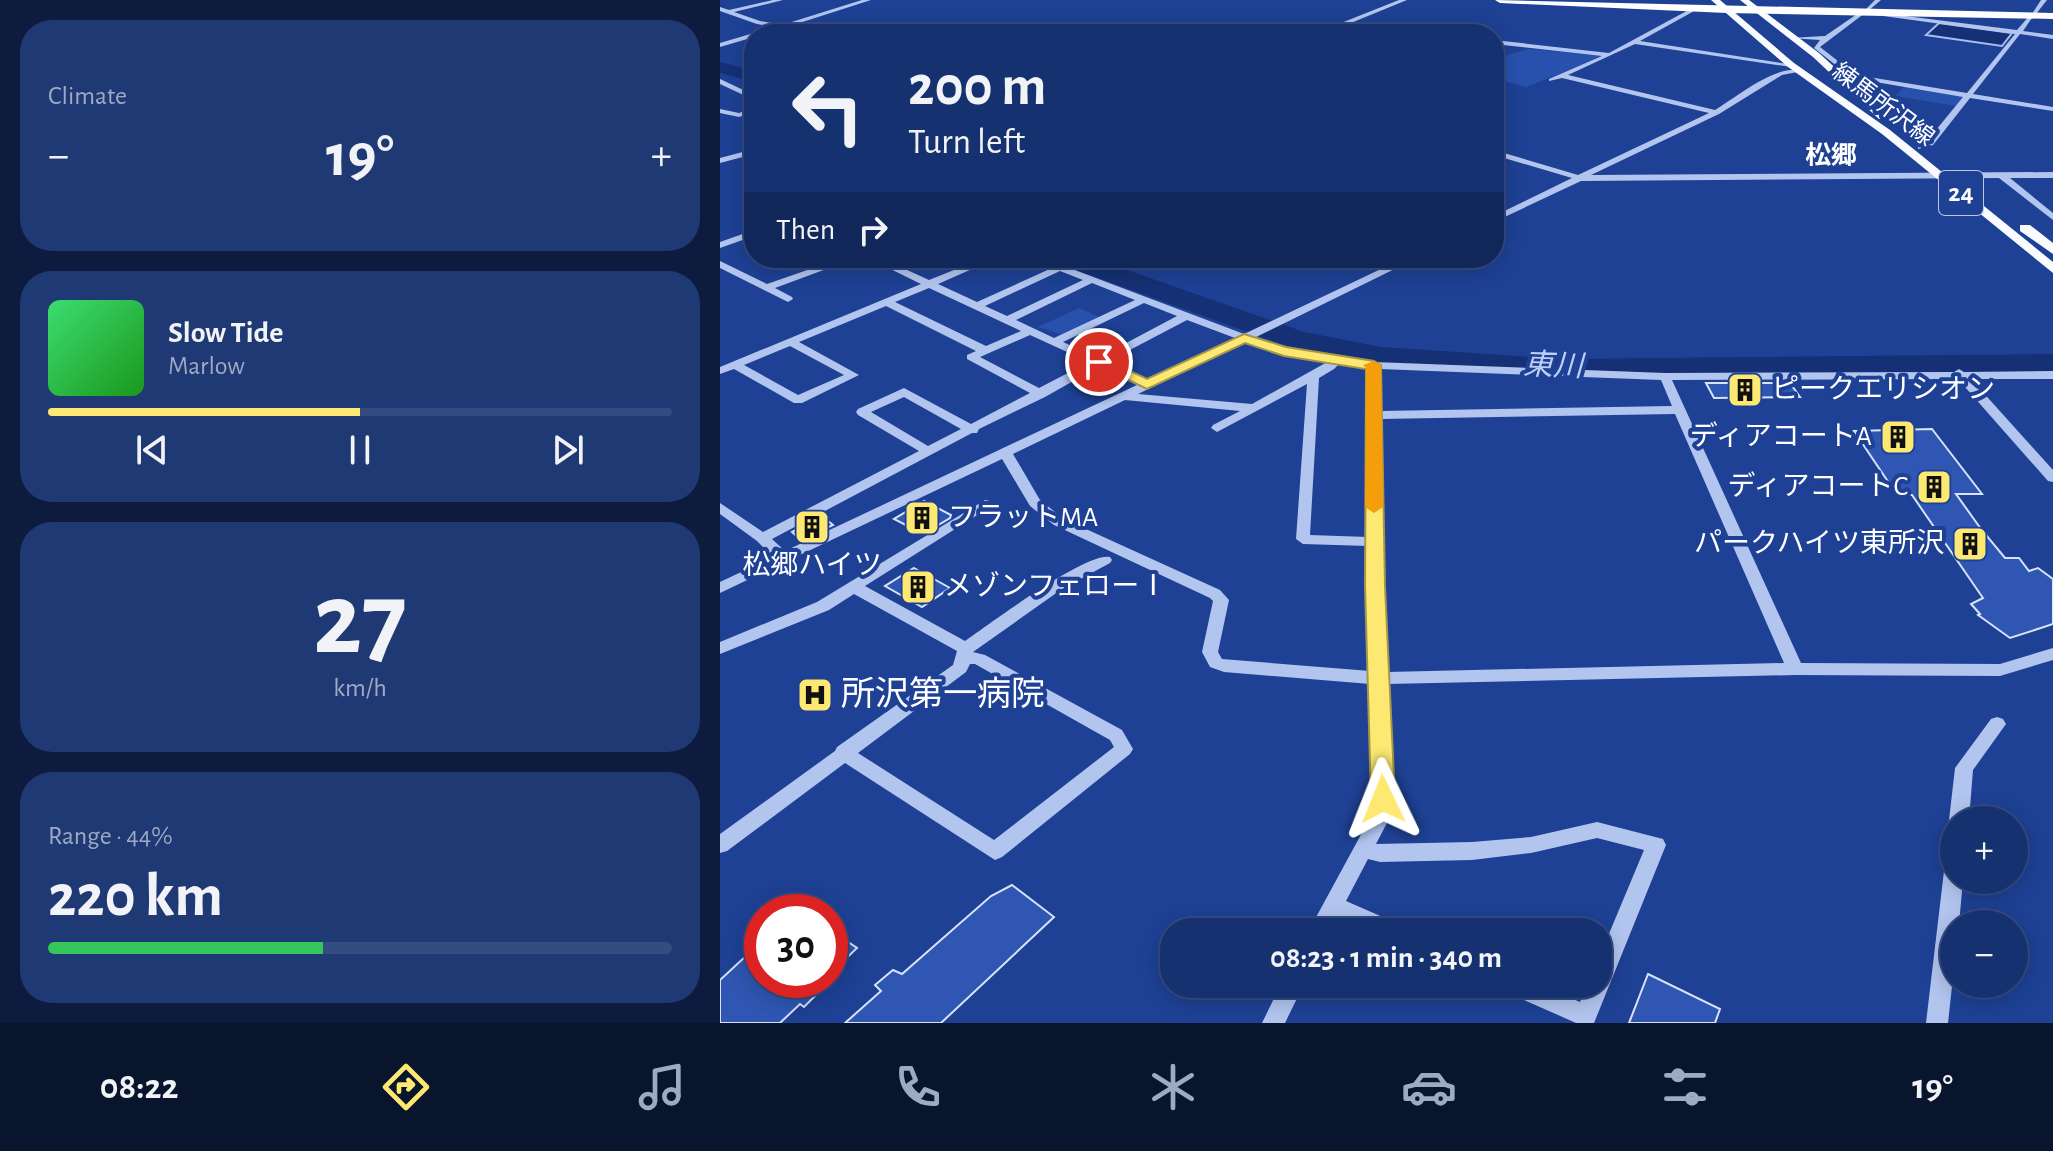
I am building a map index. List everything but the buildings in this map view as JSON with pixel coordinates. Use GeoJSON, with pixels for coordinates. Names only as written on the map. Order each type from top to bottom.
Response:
{"type":"FeatureCollection","features":[{"type":"Feature","properties":{"kind":"highway"},"geometry":{"type":"LineString","coordinates":[[1500,0],[1694,9],[1722,6]]}},
{"type":"Feature","properties":{"kind":"highway"},"geometry":{"type":"LineString","coordinates":[[1562,0],[1868,12],[2053,15]]}},
{"type":"Feature","properties":{"kind":"main road","name":"練馬所沢線"},"geometry":{"type":"LineString","coordinates":[[1722,6],[1795,68],[1868,119],[2053,269]]}},
{"type":"Feature","properties":{"kind":"main road","name":"練馬所沢線"},"geometry":{"type":"LineString","coordinates":[[1751,6],[1921,147],[2053,250]]}},
{"type":"Feature","properties":{"kind":"street"},"geometry":{"type":"LineString","coordinates":[[730,11],[780,0]]}},
{"type":"Feature","properties":{"kind":"street"},"geometry":{"type":"LineString","coordinates":[[790,24],[868,0]]}},
{"type":"Feature","properties":{"kind":"street"},"geometry":{"type":"LineString","coordinates":[[1344,24],[1404,0]]}},
{"type":"Feature","properties":{"kind":"street"},"geometry":{"type":"LineString","coordinates":[[1878,0],[1868,12],[1816,47],[1854,77],[2053,109]]}},
{"type":"Feature","properties":{"kind":"street"},"geometry":{"type":"LineString","coordinates":[[1921,147],[1930,143],[1971,96],[2044,0]]}},
{"type":"Feature","properties":{"kind":"street"},"geometry":{"type":"LineString","coordinates":[[720,9],[771,24]]}},
{"type":"Feature","properties":{"kind":"street"},"geometry":{"type":"LineString","coordinates":[[1551,80],[1610,55],[1694,9]]}},
{"type":"Feature","properties":{"kind":"street"},"geometry":{"type":"LineString","coordinates":[[1868,12],[2053,37]]}},
{"type":"Feature","properties":{"kind":"street"},"geometry":{"type":"LineString","coordinates":[[720,45],[744,38]]}},
{"type":"Feature","properties":{"kind":"street"},"geometry":{"type":"LineString","coordinates":[[1792,38],[1826,38]]}},
{"type":"Feature","properties":{"kind":"street"},"geometry":{"type":"LineString","coordinates":[[1634,42],[1795,68]]}},
{"type":"Feature","properties":{"kind":"street"},"geometry":{"type":"LineString","coordinates":[[1504,43],[1610,55]]}},
{"type":"Feature","properties":{"kind":"street"},"geometry":{"type":"LineString","coordinates":[[1504,214],[1716,112],[1780,73],[1795,68]]}},
{"type":"Feature","properties":{"kind":"street"},"geometry":{"type":"LineString","coordinates":[[1562,76],[1716,112]]}},
{"type":"Feature","properties":{"kind":"street"},"geometry":{"type":"LineString","coordinates":[[720,81],[744,93]]}},
{"type":"Feature","properties":{"kind":"street"},"geometry":{"type":"LineString","coordinates":[[720,111],[744,113]]}},
{"type":"Feature","properties":{"kind":"street"},"geometry":{"type":"LineString","coordinates":[[720,161],[744,154]]}},
{"type":"Feature","properties":{"kind":"street"},"geometry":{"type":"LineString","coordinates":[[1504,155],[1579,178],[2053,175]]}},
{"type":"Feature","properties":{"kind":"street"},"geometry":{"type":"LineString","coordinates":[[2001,175],[2053,217]]}},
{"type":"Feature","properties":{"kind":"street"},"geometry":{"type":"LineString","coordinates":[[720,245],[744,237]]}},
{"type":"Feature","properties":{"kind":"street"},"geometry":{"type":"LineString","coordinates":[[720,264],[788,299]]}},
{"type":"Feature","properties":{"kind":"street"},"geometry":{"type":"LineString","coordinates":[[767,288],[823,268]]}},
{"type":"Feature","properties":{"kind":"street"},"geometry":{"type":"LineString","coordinates":[[897,268],[1147,385]]}},
{"type":"Feature","properties":{"kind":"street"},"geometry":{"type":"LineString","coordinates":[[720,371],[968,268]]}},
{"type":"Feature","properties":{"kind":"street"},"geometry":{"type":"LineString","coordinates":[[979,305],[1060,268]]}},
{"type":"Feature","properties":{"kind":"street"},"geometry":{"type":"LineString","coordinates":[[1065,268],[1273,349],[1336,361],[1665,377],[1959,373],[2053,375]]}},
{"type":"Feature","properties":{"kind":"street"},"geometry":{"type":"LineString","coordinates":[[720,588],[1391,268]]}},
{"type":"Feature","properties":{"kind":"street"},"geometry":{"type":"LineString","coordinates":[[1009,319],[1093,279]]}},
{"type":"Feature","properties":{"kind":"street"},"geometry":{"type":"LineString","coordinates":[[1056,341],[1145,299]]}},
{"type":"Feature","properties":{"kind":"street"},"geometry":{"type":"LineString","coordinates":[[887,302],[986,351]]}},
{"type":"Feature","properties":{"kind":"street"},"geometry":{"type":"LineString","coordinates":[[762,538],[1186,316]]}},
{"type":"Feature","properties":{"kind":"street"},"geometry":{"type":"LineString","coordinates":[[1032,330],[971,357],[1041,394]]}},
{"type":"Feature","properties":{"kind":"street"},"geometry":{"type":"LineString","coordinates":[[735,365],[798,400],[853,375],[791,342]]}},
{"type":"Feature","properties":{"kind":"street"},"geometry":{"type":"LineString","coordinates":[[1217,428],[1336,361]]}},
{"type":"Feature","properties":{"kind":"street"},"geometry":{"type":"LineString","coordinates":[[1326,918],[1379,819],[1383,799],[1375,542],[1374,365]]}},
{"type":"Feature","properties":{"kind":"street"},"geometry":{"type":"LineString","coordinates":[[1959,373],[2053,478]]}},
{"type":"Feature","properties":{"kind":"street"},"geometry":{"type":"LineString","coordinates":[[1313,376],[1303,539],[1375,542]]}},
{"type":"Feature","properties":{"kind":"street"},"geometry":{"type":"LineString","coordinates":[[1665,377],[1795,669]]}},
{"type":"Feature","properties":{"kind":"street"},"geometry":{"type":"LineString","coordinates":[[930,452],[862,412],[904,392],[973,430]]}},
{"type":"Feature","properties":{"kind":"street"},"geometry":{"type":"LineString","coordinates":[[1123,396],[1252,408]]}},
{"type":"Feature","properties":{"kind":"street"},"geometry":{"type":"LineString","coordinates":[[1374,415],[1681,410]]}},
{"type":"Feature","properties":{"kind":"street"},"geometry":{"type":"LineString","coordinates":[[1005,452],[1035,503],[1059,522],[1215,594],[1221,600],[1210,652],[1216,663],[1379,678],[1795,669],[2000,670],[2053,654]]}},
{"type":"Feature","properties":{"kind":"street"},"geometry":{"type":"LineString","coordinates":[[720,648],[794,619],[856,588],[985,504]]}},
{"type":"Feature","properties":{"kind":"street"},"geometry":{"type":"LineString","coordinates":[[720,507],[783,558]]}},
{"type":"Feature","properties":{"kind":"street"},"geometry":{"type":"LineString","coordinates":[[720,845],[960,668],[965,653],[1057,585],[1105,560]]}},
{"type":"Feature","properties":{"kind":"street"},"geometry":{"type":"LineString","coordinates":[[843,752],[995,851],[1124,749],[1116,735],[965,653],[856,588]]}},
{"type":"Feature","properties":{"kind":"street"},"geometry":{"type":"LineString","coordinates":[[1960,806],[1964,768],[1997,724]]}},
{"type":"Feature","properties":{"kind":"street"},"geometry":{"type":"LineString","coordinates":[[1364,850],[1380,853],[1472,851],[1531,845],[1597,830],[1656,845],[1612,952]]}},
{"type":"Feature","properties":{"kind":"street"},"geometry":{"type":"LineString","coordinates":[[1937,1023],[1951,894]]}},
{"type":"Feature","properties":{"kind":"street"},"geometry":{"type":"LineString","coordinates":[[1333,905],[1362,918]]}},
{"type":"Feature","properties":{"kind":"street"},"geometry":{"type":"LineString","coordinates":[[1273,1023],[1286,998]]}},
{"type":"Feature","properties":{"kind":"street"},"geometry":{"type":"LineString","coordinates":[[1544,998],[1586,1016],[1593,998]]}},
{"type":"Feature","properties":{"kind":"shaded area"},"geometry":{"type":"Polygon","coordinates":[[[1939,23],[2012,33],[2002,46],[1926,35],[1939,23]]]}},
{"type":"Feature","properties":{"kind":"shaded area"},"geometry":{"type":"Polygon","coordinates":[[[1529,49],[1605,56],[1526,87],[1504,81],[1504,56],[1529,49]]]}},
{"type":"Feature","properties":{"kind":"shaded area"},"geometry":{"type":"Polygon","coordinates":[[[1905,86],[1966,96],[1956,106],[1895,96],[1905,86]]]}},
{"type":"Feature","properties":{"kind":"shaded area"},"geometry":{"type":"Polygon","coordinates":[[[1079,308],[1099,317],[1063,335],[1038,327],[1079,308]]]}},
{"type":"Feature","properties":{"kind":"waterway","name":"東川"},"geometry":{"type":"LineString","coordinates":[[720,67],[744,74]]}},
{"type":"Feature","properties":{"kind":"waterway","name":"東川"},"geometry":{"type":"LineString","coordinates":[[1095,268],[1298,340],[1381,356],[1562,368],[2053,363]]}},
{"type":"Feature","properties":{"kind":"slow traffic"},"geometry":{"type":"LineString","coordinates":[[1370,365],[1374,365],[1374,507]]}},
{"type":"Feature","properties":{"kind":"place","name":"ピークエリシオン"},"geometry":{"type":"Point","coordinates":[1745,390]}},
{"type":"Feature","properties":{"kind":"place","name":"ディアコートA"},"geometry":{"type":"Point","coordinates":[1898,437]}},
{"type":"Feature","properties":{"kind":"place","name":"ディアコートC"},"geometry":{"type":"Point","coordinates":[1934,487]}},
{"type":"Feature","properties":{"kind":"place","name":"フラットMA"},"geometry":{"type":"Point","coordinates":[922,518]}},
{"type":"Feature","properties":{"kind":"place","name":"松郷ハイツ"},"geometry":{"type":"Point","coordinates":[812,527]}},
{"type":"Feature","properties":{"kind":"place","name":"パークハイツ東所沢"},"geometry":{"type":"Point","coordinates":[1970,544]}},
{"type":"Feature","properties":{"kind":"place","name":"メゾンフェローⅠ"},"geometry":{"type":"Point","coordinates":[918,587]}},
{"type":"Feature","properties":{"kind":"place","name":"所沢第一病院"},"geometry":{"type":"Point","coordinates":[815,695]}},
{"type":"Feature","properties":{"kind":"district","name":"松郷"},"geometry":{"type":"Point","coordinates":[1831,156]}},
{"type":"Feature","properties":{"kind":"route"},"geometry":{"type":"LineString","coordinates":[[1099,362],[1147,385],[1244,338],[1273,349],[1374,365],[1375,586],[1383,799]]}}]}
